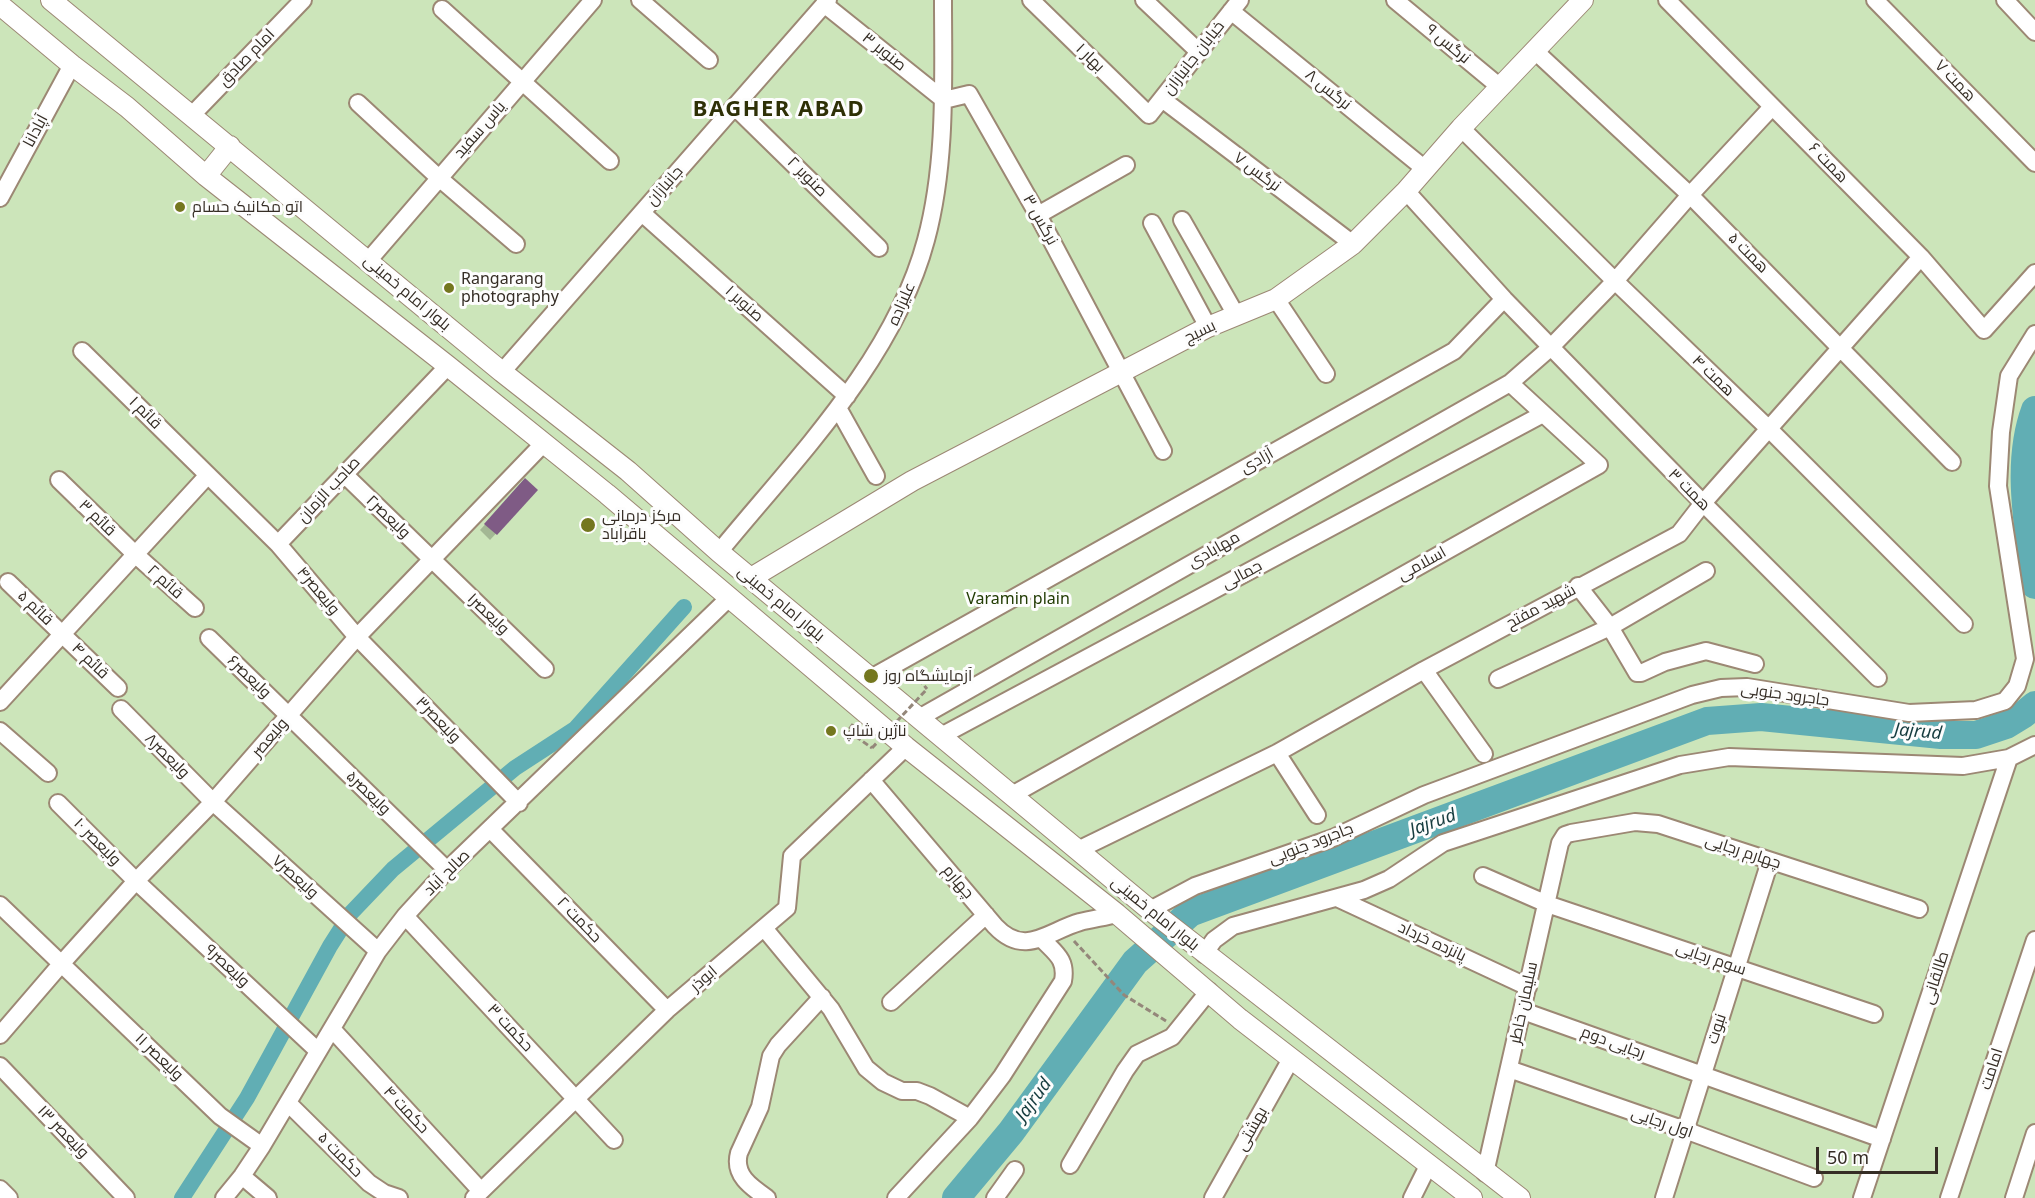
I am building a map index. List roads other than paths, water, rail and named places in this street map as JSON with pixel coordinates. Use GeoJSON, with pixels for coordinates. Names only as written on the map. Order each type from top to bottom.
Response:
{"type":"FeatureCollection","features":[{"type":"Feature","properties":{"kind":"main road","name":"بلوار امام خمینی"},"geometry":{"type":"LineString","coordinates":[[51,0],[502,372],[628,471],[719,552],[1204,954],[1520,1198]]}},
{"type":"Feature","properties":{"kind":"main road","name":"بسیج"},"geometry":{"type":"LineString","coordinates":[[751,578],[912,481],[1208,327],[1276,299],[1353,244],[1406,191],[1461,128],[1535,51],[1576,2]]}},
{"type":"Feature","properties":{"kind":"main road","name":"بلوار امام خمینی"},"geometry":{"type":"LineString","coordinates":[[0,4],[72,65],[127,107],[206,176],[607,494],[906,747],[1117,914],[1291,1059],[1472,1198]]}},
{"type":"Feature","properties":{"kind":"main road"},"geometry":{"type":"LineString","coordinates":[[206,176],[230,146]]}},
{"type":"Feature","properties":{"kind":"street","name":"امام صادق"},"geometry":{"type":"LineString","coordinates":[[191,116],[303,0]]}},
{"type":"Feature","properties":{"kind":"street","name":"یاس سفید"},"geometry":{"type":"LineString","coordinates":[[368,261],[593,0]]}},
{"type":"Feature","properties":{"kind":"street"},"geometry":{"type":"LineString","coordinates":[[640,0],[709,60]]}},
{"type":"Feature","properties":{"kind":"street","name":"علیزاده"},"geometry":{"type":"LineString","coordinates":[[719,552],[843,402],[892,326],[911,285],[927,239],[938,176],[944,100],[943,0]]}},
{"type":"Feature","properties":{"kind":"street","name":"بهار ۱"},"geometry":{"type":"LineString","coordinates":[[1031,0],[1149,116]]}},
{"type":"Feature","properties":{"kind":"street"},"geometry":{"type":"LineString","coordinates":[[1144,0],[1199,52]]}},
{"type":"Feature","properties":{"kind":"street","name":"نرگس ۹"},"geometry":{"type":"LineString","coordinates":[[1395,0],[1500,87]]}},
{"type":"Feature","properties":{"kind":"street","name":"همت ۶"},"geometry":{"type":"LineString","coordinates":[[1667,0],[1920,257],[1984,330],[2035,273]]}},
{"type":"Feature","properties":{"kind":"street","name":"همت ۷"},"geometry":{"type":"LineString","coordinates":[[1875,0],[2035,163]]}},
{"type":"Feature","properties":{"kind":"street"},"geometry":{"type":"LineString","coordinates":[[2006,0],[2035,32]]}},
{"type":"Feature","properties":{"kind":"street","name":"صنوبر ۳"},"geometry":{"type":"LineString","coordinates":[[826,2],[944,100]]}},
{"type":"Feature","properties":{"kind":"street","name":"جانبازان"},"geometry":{"type":"LineString","coordinates":[[502,372],[826,2]]}},
{"type":"Feature","properties":{"kind":"street","name":"خیابان جانبازان"},"geometry":{"type":"LineString","coordinates":[[1149,116],[1235,5]]}},
{"type":"Feature","properties":{"kind":"street","name":"نرگس ۸"},"geometry":{"type":"LineString","coordinates":[[1235,5],[1425,169]]}},
{"type":"Feature","properties":{"kind":"street"},"geometry":{"type":"LineString","coordinates":[[442,9],[610,161]]}},
{"type":"Feature","properties":{"kind":"street","name":"همت ۵"},"geometry":{"type":"LineString","coordinates":[[1535,51],[1690,195],[1952,462]]}},
{"type":"Feature","properties":{"kind":"street","name":"آپادانا"},"geometry":{"type":"LineString","coordinates":[[0,198],[72,65]]}},
{"type":"Feature","properties":{"kind":"street","name":"نرگس ۳"},"geometry":{"type":"LineString","coordinates":[[944,100],[969,94],[1038,215],[1163,451]]}},
{"type":"Feature","properties":{"kind":"street","name":"نرگس ۷"},"geometry":{"type":"LineString","coordinates":[[1162,99],[1353,244]]}},
{"type":"Feature","properties":{"kind":"street"},"geometry":{"type":"LineString","coordinates":[[358,103],[516,244]]}},
{"type":"Feature","properties":{"kind":"street"},"geometry":{"type":"LineString","coordinates":[[1510,383],[1550,348],[1615,281],[1772,106]]}},
{"type":"Feature","properties":{"kind":"street","name":"صنوبر ۲"},"geometry":{"type":"LineString","coordinates":[[735,107],[879,248]]}},
{"type":"Feature","properties":{"kind":"street","name":"همت ۴"},"geometry":{"type":"LineString","coordinates":[[1461,128],[1770,430],[1964,624]]}},
{"type":"Feature","properties":{"kind":"street"},"geometry":{"type":"LineString","coordinates":[[1038,215],[1126,165]]}},
{"type":"Feature","properties":{"kind":"street"},"geometry":{"type":"LineString","coordinates":[[1406,191],[1504,299]]}},
{"type":"Feature","properties":{"kind":"street","name":"صنوبر ۱"},"geometry":{"type":"LineString","coordinates":[[642,213],[843,402],[876,476]]}},
{"type":"Feature","properties":{"kind":"street"},"geometry":{"type":"LineString","coordinates":[[1182,220],[1236,315]]}},
{"type":"Feature","properties":{"kind":"street"},"geometry":{"type":"LineString","coordinates":[[1152,223],[1208,327]]}},
{"type":"Feature","properties":{"kind":"street","name":"شهید مفتح"},"geometry":{"type":"LineString","coordinates":[[1078,849],[1277,753],[1578,586],[1679,534],[1702,503],[1770,430],[1920,257]]}},
{"type":"Feature","properties":{"kind":"street"},"geometry":{"type":"LineString","coordinates":[[1276,299],[1326,374]]}},
{"type":"Feature","properties":{"kind":"street","name":"همت ۳"},"geometry":{"type":"LineString","coordinates":[[1504,299],[1702,503],[1878,678]]}},
{"type":"Feature","properties":{"kind":"street","name":"آزادی"},"geometry":{"type":"LineString","coordinates":[[871,678],[1454,351],[1504,299]]}},
{"type":"Feature","properties":{"kind":"street","name":"جاجرود جنوبی"},"geometry":{"type":"LineString","coordinates":[[1144,905],[1333,838],[1424,795],[1692,695],[1721,688],[1747,687],[1909,713],[1976,710],[2005,701],[2017,686],[2025,659],[1998,486],[2001,432],[2009,376],[2035,334]]}},
{"type":"Feature","properties":{"kind":"street","name":"قائم ۱"},"geometry":{"type":"LineString","coordinates":[[82,351],[208,475]]}},
{"type":"Feature","properties":{"kind":"street","name":"صاحب الزمان"},"geometry":{"type":"LineString","coordinates":[[278,544],[448,366]]}},
{"type":"Feature","properties":{"kind":"street","name":"اسلامی"},"geometry":{"type":"LineString","coordinates":[[1012,795],[1599,465],[1510,383]]}},
{"type":"Feature","properties":{"kind":"street","name":"مهابادی"},"geometry":{"type":"LineString","coordinates":[[919,718],[1510,383]]}},
{"type":"Feature","properties":{"kind":"street","name":"جمالی"},"geometry":{"type":"LineString","coordinates":[[941,736],[1544,414]]}},
{"type":"Feature","properties":{"kind":"street","name":"ولیعصر"},"geometry":{"type":"LineString","coordinates":[[0,1035],[136,881],[213,802],[357,637],[543,444]]}},
{"type":"Feature","properties":{"kind":"street","name":"ولیعصر۲"},"geometry":{"type":"LineString","coordinates":[[344,474],[431,559]]}},
{"type":"Feature","properties":{"kind":"street"},"geometry":{"type":"LineString","coordinates":[[0,702],[208,475],[278,544]]}},
{"type":"Feature","properties":{"kind":"street","name":"قائم ۳"},"geometry":{"type":"LineString","coordinates":[[59,480],[136,555]]}},
{"type":"Feature","properties":{"kind":"street","name":"ولیعصر۴"},"geometry":{"type":"LineString","coordinates":[[278,544],[357,637]]}},
{"type":"Feature","properties":{"kind":"street","name":"قائم ۲"},"geometry":{"type":"LineString","coordinates":[[136,555],[195,608]]}},
{"type":"Feature","properties":{"kind":"street","name":"ولیعصر۱"},"geometry":{"type":"LineString","coordinates":[[431,559],[544,669]]}},
{"type":"Feature","properties":{"kind":"street"},"geometry":{"type":"LineString","coordinates":[[1497,679],[1610,627],[1706,571]]}},
{"type":"Feature","properties":{"kind":"street","name":"قائم ۵"},"geometry":{"type":"LineString","coordinates":[[8,582],[63,635]]}},
{"type":"Feature","properties":{"kind":"street"},"geometry":{"type":"LineString","coordinates":[[1578,586],[1610,627],[1637,673],[1665,662],[1706,651],[1755,664]]}},
{"type":"Feature","properties":{"kind":"street","name":"صالح آباد"},"geometry":{"type":"LineString","coordinates":[[224,1198],[262,1146],[378,951],[405,916],[447,870],[730,597]]}},
{"type":"Feature","properties":{"kind":"street","name":"قائم ۴"},"geometry":{"type":"LineString","coordinates":[[63,635],[118,688]]}},
{"type":"Feature","properties":{"kind":"street","name":"ولیعصر۳"},"geometry":{"type":"LineString","coordinates":[[357,637],[519,803]]}},
{"type":"Feature","properties":{"kind":"street","name":"ولیعصر۶"},"geometry":{"type":"LineString","coordinates":[[209,639],[289,716]]}},
{"type":"Feature","properties":{"kind":"street"},"geometry":{"type":"LineString","coordinates":[[1424,670],[1484,754]]}},
{"type":"Feature","properties":{"kind":"street","name":"ولیعصر۸"},"geometry":{"type":"LineString","coordinates":[[121,709],[213,802]]}},
{"type":"Feature","properties":{"kind":"street","name":"ولیعصر۵"},"geometry":{"type":"LineString","coordinates":[[289,716],[447,870]]}},
{"type":"Feature","properties":{"kind":"street"},"geometry":{"type":"LineString","coordinates":[[0,731],[48,773]]}},
{"type":"Feature","properties":{"kind":"street"},"geometry":{"type":"LineString","coordinates":[[1204,954],[1214,940],[1233,926],[1364,890],[1389,879],[1443,843],[1680,765],[1729,757],[1963,766],[2009,758],[2035,745]]}},
{"type":"Feature","properties":{"kind":"street","name":"ابوذر"},"geometry":{"type":"LineString","coordinates":[[477,1195],[667,1010],[787,908],[792,856],[906,747]]}},
{"type":"Feature","properties":{"kind":"street"},"geometry":{"type":"LineString","coordinates":[[1277,753],[1317,815]]}},
{"type":"Feature","properties":{"kind":"street","name":"طالقانی"},"geometry":{"type":"LineString","coordinates":[[1862,1198],[2009,758]]}},
{"type":"Feature","properties":{"kind":"street","name":"چهارم"},"geometry":{"type":"LineString","coordinates":[[871,780],[1007,937],[1021,941],[1041,939],[1079,922],[1117,914]]}},
{"type":"Feature","properties":{"kind":"street","name":"ولیعصر۷"},"geometry":{"type":"LineString","coordinates":[[213,802],[378,951]]}},
{"type":"Feature","properties":{"kind":"street","name":"ولیعصر ۱۰"},"geometry":{"type":"LineString","coordinates":[[58,803],[136,881]]}},
{"type":"Feature","properties":{"kind":"street","name":"چهارم رجایی"},"geometry":{"type":"LineString","coordinates":[[1564,835],[1571,832],[1645,822],[1919,909]]}},
{"type":"Feature","properties":{"kind":"street","name":"حکمت ۲"},"geometry":{"type":"LineString","coordinates":[[491,830],[667,1010]]}},
{"type":"Feature","properties":{"kind":"street","name":"سلیمان خاطر"},"geometry":{"type":"LineString","coordinates":[[1485,1173],[1560,843],[1564,835]]}},
{"type":"Feature","properties":{"kind":"street","name":"نبوت"},"geometry":{"type":"LineString","coordinates":[[1664,1198],[1770,861]]}},
{"type":"Feature","properties":{"kind":"street","name":"سوم رجایی"},"geometry":{"type":"LineString","coordinates":[[1483,876],[1547,904],[1874,1014]]}},
{"type":"Feature","properties":{"kind":"street","name":"ولیعصر۹"},"geometry":{"type":"LineString","coordinates":[[136,881],[318,1051]]}},
{"type":"Feature","properties":{"kind":"street","name":"پانزده خرداد"},"geometry":{"type":"LineString","coordinates":[[1337,898],[1528,987]]}},
{"type":"Feature","properties":{"kind":"street","name":"ولیعصر ۱۱"},"geometry":{"type":"LineString","coordinates":[[0,905],[220,1116],[262,1146]]}},
{"type":"Feature","properties":{"kind":"street"},"geometry":{"type":"LineString","coordinates":[[891,1002],[986,915]]}},
{"type":"Feature","properties":{"kind":"street","name":"حکمت ۳"},"geometry":{"type":"LineString","coordinates":[[405,916],[614,1140]]}},
{"type":"Feature","properties":{"kind":"street"},"geometry":{"type":"LineString","coordinates":[[764,928],[831,1009],[866,1068],[883,1082],[902,1091],[917,1091],[930,1096],[970,1118]]}},
{"type":"Feature","properties":{"kind":"street"},"geometry":{"type":"LineString","coordinates":[[896,1198],[970,1118],[1002,1076],[1063,981],[1065,972],[1063,962],[1041,939]]}},
{"type":"Feature","properties":{"kind":"street","name":"امامت"},"geometry":{"type":"LineString","coordinates":[[1949,1198],[2035,940]]}},
{"type":"Feature","properties":{"kind":"street"},"geometry":{"type":"LineString","coordinates":[[1070,1165],[1137,1054],[1172,1037],[1209,991]]}},
{"type":"Feature","properties":{"kind":"street"},"geometry":{"type":"LineString","coordinates":[[767,1198],[753,1188],[739,1173],[737,1160],[760,1107],[771,1056],[778,1045],[822,998]]}},
{"type":"Feature","properties":{"kind":"street","name":"رجایی دوم"},"geometry":{"type":"LineString","coordinates":[[1523,1011],[1882,1139]]}},
{"type":"Feature","properties":{"kind":"street","name":"حکمت ۴"},"geometry":{"type":"LineString","coordinates":[[332,1029],[477,1195]]}},
{"type":"Feature","properties":{"kind":"street","name":"بهشتی"},"geometry":{"type":"LineString","coordinates":[[1213,1198],[1291,1059]]}},
{"type":"Feature","properties":{"kind":"street","name":"ولیعصر ۱۳"},"geometry":{"type":"LineString","coordinates":[[0,1066],[126,1198]]}},
{"type":"Feature","properties":{"kind":"street","name":"اول رجایی"},"geometry":{"type":"LineString","coordinates":[[1509,1069],[1814,1178]]}},
{"type":"Feature","properties":{"kind":"street","name":"حکمت ۵"},"geometry":{"type":"LineString","coordinates":[[288,1103],[369,1184],[384,1193],[399,1198]]}},
{"type":"Feature","properties":{"kind":"street"},"geometry":{"type":"LineString","coordinates":[[2014,1198],[2035,1134]]}},
{"type":"Feature","properties":{"kind":"street"},"geometry":{"type":"LineString","coordinates":[[1412,1198],[1429,1164]]}},
{"type":"Feature","properties":{"kind":"street"},"geometry":{"type":"LineString","coordinates":[[995,1198],[1015,1170]]}},
{"type":"Feature","properties":{"kind":"street"},"geometry":{"type":"LineString","coordinates":[[242,1176],[268,1198]]}},
{"type":"Feature","properties":{"kind":"street"},"geometry":{"type":"LineString","coordinates":[[0,1189],[9,1198]]}},
{"type":"Feature","properties":{"kind":"waterway","name":"Jajrud"},"geometry":{"type":"LineString","coordinates":[[2035,410],[2029,431],[2025,474],[2027,519],[2035,585]]}},
{"type":"Feature","properties":{"kind":"waterway"},"geometry":{"type":"LineString","coordinates":[[182,1198],[247,1098],[330,946],[351,913],[393,869],[515,768],[575,729],[684,607]]}},
{"type":"Feature","properties":{"kind":"waterway","name":"Jajrud"},"geometry":{"type":"LineString","coordinates":[[956,1198],[1011,1132],[1135,962],[1190,913],[1707,721],[1761,717],[1941,735],[1976,735],[2006,725],[2035,705]]}},
{"type":"Feature","properties":{"kind":"place","name":"اتو مکانیک حسام"},"geometry":{"type":"Point","coordinates":[180,207]}},
{"type":"Feature","properties":{"kind":"place","name":"Rangarang photography"},"geometry":{"type":"Point","coordinates":[449,288]}},
{"type":"Feature","properties":{"kind":"place","name":"مرکز درمانی باقرآباد"},"geometry":{"type":"Point","coordinates":[588,525]}},
{"type":"Feature","properties":{"kind":"place","name":"آزمایشگاه روز"},"geometry":{"type":"Point","coordinates":[871,676]}},
{"type":"Feature","properties":{"kind":"place","name":"ناژین شاپ"},"geometry":{"type":"Point","coordinates":[831,731]}},
{"type":"Feature","properties":{"kind":"district","name":"BAGHER ABAD"},"geometry":{"type":"Point","coordinates":[779,110]}},
{"type":"Feature","properties":{"kind":"park label","name":"Varamin plain"},"geometry":{"type":"Point","coordinates":[1018,599]}}]}
